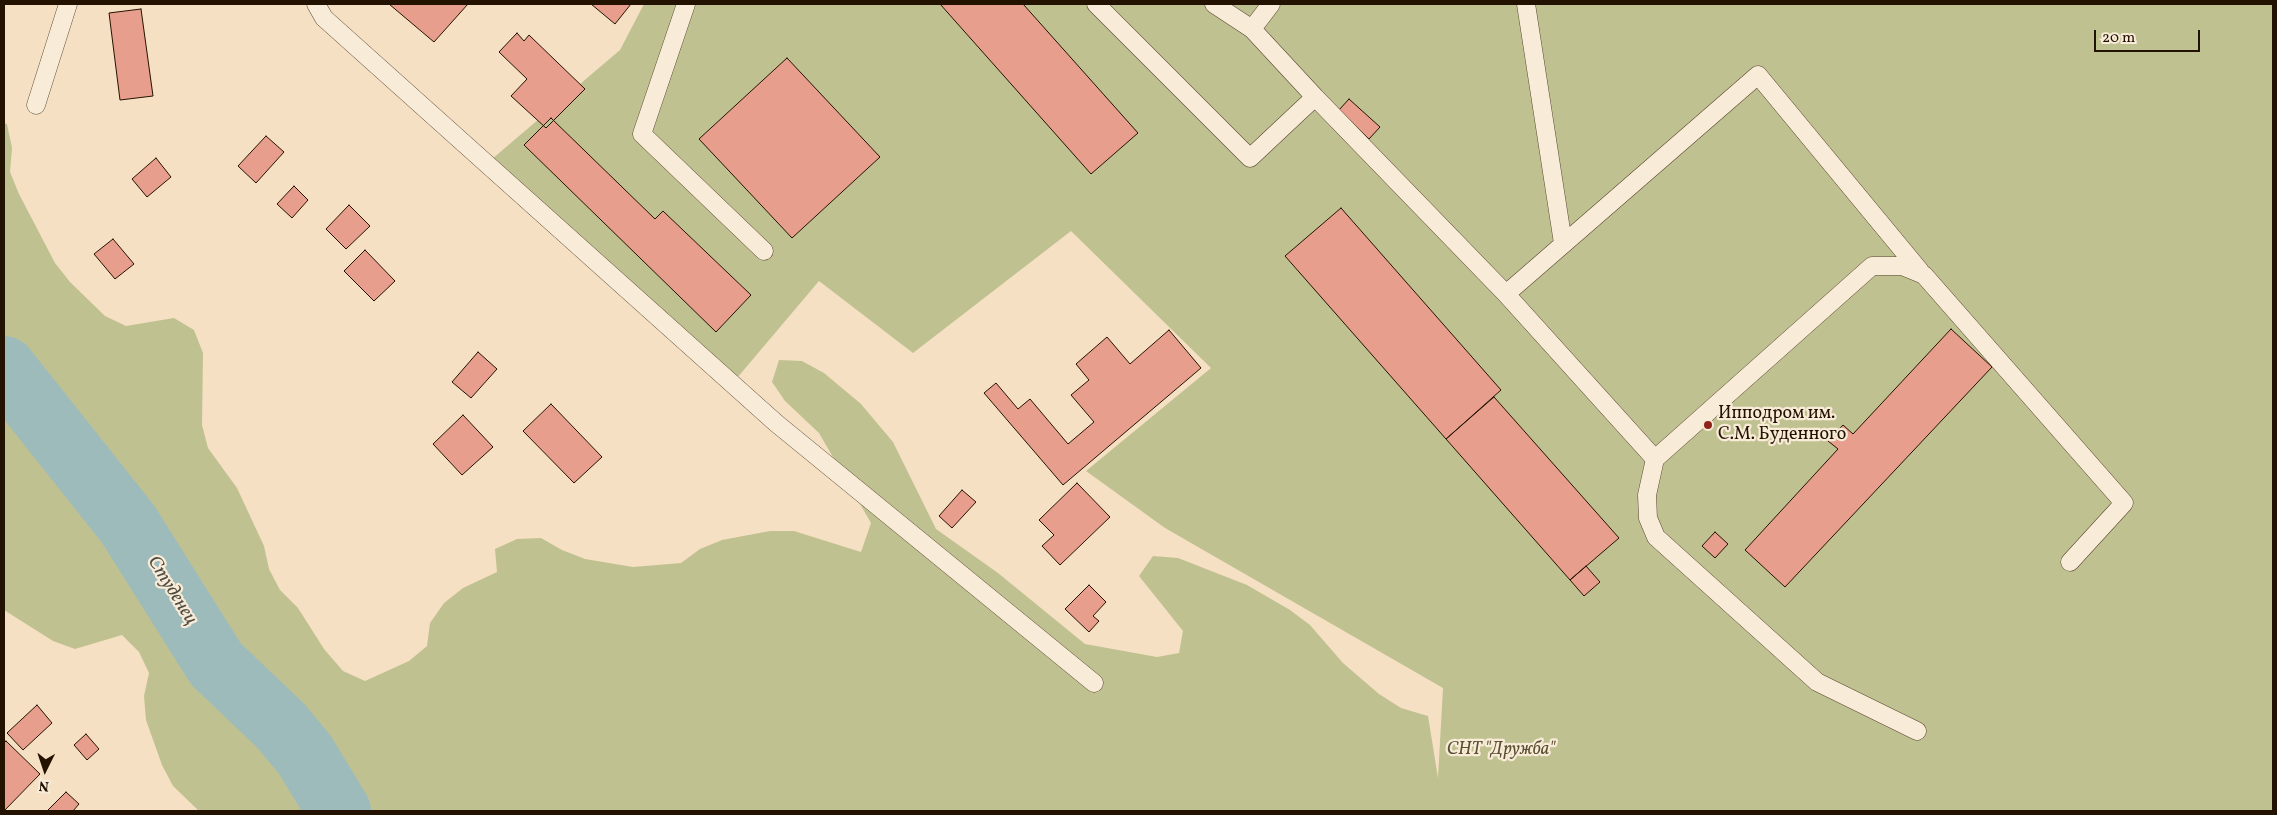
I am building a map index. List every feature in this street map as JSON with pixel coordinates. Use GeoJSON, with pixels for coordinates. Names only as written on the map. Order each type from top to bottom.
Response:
{"type":"FeatureCollection","features":[{"type":"Feature","properties":{"kind":"lane"},"geometry":{"type":"LineString","coordinates":[[36,105],[68,4]]}},
{"type":"Feature","properties":{"kind":"lane"},"geometry":{"type":"LineString","coordinates":[[316,4],[324,18],[776,423],[1094,683]]}},
{"type":"Feature","properties":{"kind":"lane"},"geometry":{"type":"LineString","coordinates":[[686,4],[642,134],[764,251]]}},
{"type":"Feature","properties":{"kind":"lane"},"geometry":{"type":"LineString","coordinates":[[1096,4],[1250,158],[1315,97]]}},
{"type":"Feature","properties":{"kind":"lane"},"geometry":{"type":"LineString","coordinates":[[1214,4],[1252,29],[1315,97],[1506,294],[1654,459]]}},
{"type":"Feature","properties":{"kind":"lane"},"geometry":{"type":"LineString","coordinates":[[1252,29],[1271,4]]}},
{"type":"Feature","properties":{"kind":"lane"},"geometry":{"type":"LineString","coordinates":[[1526,4],[1563,243]]}},
{"type":"Feature","properties":{"kind":"lane"},"geometry":{"type":"LineString","coordinates":[[1506,294],[1758,75],[1924,275],[2124,503],[2070,562]]}},
{"type":"Feature","properties":{"kind":"lane"},"geometry":{"type":"LineString","coordinates":[[1917,731],[1816,682],[1656,537],[1648,518],[1647,495],[1654,459],[1872,266],[1902,266],[1924,275]]}},
{"type":"Feature","properties":{"kind":"green space","name":"Ипподром им. С.М. Буденного"},"geometry":{"type":"Polygon","coordinates":[[[644,4],[2273,4],[2273,811],[199,811],[173,786],[162,765],[146,720],[144,696],[149,673],[139,652],[122,635],[75,649],[53,641],[4,610],[4,123],[7,124],[12,148],[10,172],[19,194],[55,263],[70,282],[105,316],[126,326],[174,318],[194,330],[203,353],[202,425],[208,448],[237,488],[264,546],[269,569],[280,590],[298,608],[324,649],[343,671],[365,681],[409,661],[427,646],[430,623],[444,603],[463,588],[497,572],[495,549],[517,539],[541,538],[562,550],[585,559],[633,567],[681,563],[700,549],[722,540],[770,531],[794,531],[861,552],[871,523],[819,433],[785,401],[772,382],[779,360],[802,361],[824,373],[861,404],[893,442],[936,529],[998,573],[1085,644],[1157,657],[1179,653],[1183,631],[1139,576],[1153,556],[1178,558],[1247,585],[1290,610],[1310,625],[1343,663],[1379,694],[1401,708],[1428,716],[1438,778],[1443,688],[1165,528],[1086,471],[1211,368],[1071,231],[913,353],[819,281],[737,378],[492,159],[620,50],[644,4]]]}},
{"type":"Feature","properties":{"kind":"building"},"geometry":{"type":"Polygon","coordinates":[[[389,4],[468,4],[434,42],[389,4]]]}},
{"type":"Feature","properties":{"kind":"building"},"geometry":{"type":"Polygon","coordinates":[[[591,4],[631,4],[615,24],[591,4]]]}},
{"type":"Feature","properties":{"kind":"building"},"geometry":{"type":"Polygon","coordinates":[[[940,4],[1023,4],[1138,133],[1091,174],[940,4]]]}},
{"type":"Feature","properties":{"kind":"building"},"geometry":{"type":"Polygon","coordinates":[[[141,9],[153,96],[120,100],[109,13],[141,9]]]}},
{"type":"Feature","properties":{"kind":"building"},"geometry":{"type":"Polygon","coordinates":[[[517,33],[524,41],[529,35],[585,89],[546,128],[511,96],[527,79],[499,52],[517,33]]]}},
{"type":"Feature","properties":{"kind":"building"},"geometry":{"type":"Polygon","coordinates":[[[787,58],[880,157],[792,238],[699,139],[787,58]]]}},
{"type":"Feature","properties":{"kind":"building"},"geometry":{"type":"Polygon","coordinates":[[[1349,99],[1380,127],[1369,139],[1339,110],[1349,99]]]}},
{"type":"Feature","properties":{"kind":"building"},"geometry":{"type":"Polygon","coordinates":[[[551,118],[655,219],[663,211],[751,295],[716,332],[524,145],[551,118]]]}},
{"type":"Feature","properties":{"kind":"building"},"geometry":{"type":"Polygon","coordinates":[[[266,136],[284,152],[256,183],[238,166],[266,136]]]}},
{"type":"Feature","properties":{"kind":"building"},"geometry":{"type":"Polygon","coordinates":[[[156,158],[171,177],[147,197],[132,179],[156,158]]]}},
{"type":"Feature","properties":{"kind":"building"},"geometry":{"type":"Polygon","coordinates":[[[294,186],[308,200],[292,218],[277,204],[294,186]]]}},
{"type":"Feature","properties":{"kind":"building"},"geometry":{"type":"Polygon","coordinates":[[[349,205],[370,226],[346,249],[326,229],[349,205]]]}},
{"type":"Feature","properties":{"kind":"building"},"geometry":{"type":"Polygon","coordinates":[[[1341,208],[1501,390],[1446,439],[1285,256],[1341,208]]]}},
{"type":"Feature","properties":{"kind":"building"},"geometry":{"type":"Polygon","coordinates":[[[113,239],[134,264],[115,279],[94,254],[113,239]]]}},
{"type":"Feature","properties":{"kind":"building"},"geometry":{"type":"Polygon","coordinates":[[[365,250],[395,281],[374,301],[344,271],[365,250]]]}},
{"type":"Feature","properties":{"kind":"building"},"geometry":{"type":"Polygon","coordinates":[[[1951,329],[1992,367],[1785,587],[1745,550],[1838,449],[1828,441],[1843,425],[1853,434],[1951,329]]]}},
{"type":"Feature","properties":{"kind":"building"},"geometry":{"type":"Polygon","coordinates":[[[1169,330],[1201,368],[1063,485],[984,393],[996,383],[1018,409],[1030,399],[1068,444],[1094,422],[1071,395],[1089,380],[1076,364],[1107,337],[1130,364],[1169,330]]]}},
{"type":"Feature","properties":{"kind":"building"},"geometry":{"type":"Polygon","coordinates":[[[478,352],[497,369],[471,398],[452,382],[478,352]]]}},
{"type":"Feature","properties":{"kind":"building"},"geometry":{"type":"Polygon","coordinates":[[[1494,397],[1619,538],[1570,580],[1446,439],[1494,397]]]}},
{"type":"Feature","properties":{"kind":"building"},"geometry":{"type":"Polygon","coordinates":[[[551,404],[602,457],[574,483],[523,431],[551,404]]]}},
{"type":"Feature","properties":{"kind":"building"},"geometry":{"type":"Polygon","coordinates":[[[463,415],[493,447],[462,475],[433,444],[463,415]]]}},
{"type":"Feature","properties":{"kind":"building"},"geometry":{"type":"Polygon","coordinates":[[[1077,483],[1110,517],[1060,565],[1042,546],[1054,535],[1039,520],[1077,483]]]}},
{"type":"Feature","properties":{"kind":"building"},"geometry":{"type":"Polygon","coordinates":[[[962,490],[976,502],[952,528],[939,516],[962,490]]]}},
{"type":"Feature","properties":{"kind":"building"},"geometry":{"type":"Polygon","coordinates":[[[1715,532],[1728,544],[1715,558],[1702,546],[1715,532]]]}},
{"type":"Feature","properties":{"kind":"building"},"geometry":{"type":"Polygon","coordinates":[[[1586,566],[1600,582],[1584,596],[1570,580],[1586,566]]]}},
{"type":"Feature","properties":{"kind":"building"},"geometry":{"type":"Polygon","coordinates":[[[1089,585],[1106,602],[1093,616],[1099,621],[1089,632],[1065,609],[1089,585]]]}},
{"type":"Feature","properties":{"kind":"building"},"geometry":{"type":"Polygon","coordinates":[[[37,705],[52,723],[23,750],[7,733],[37,705]]]}},
{"type":"Feature","properties":{"kind":"building"},"geometry":{"type":"Polygon","coordinates":[[[86,734],[99,749],[87,760],[74,745],[86,734]]]}},
{"type":"Feature","properties":{"kind":"building"},"geometry":{"type":"Polygon","coordinates":[[[6,741],[40,774],[4,811],[4,743],[6,741]]]}},
{"type":"Feature","properties":{"kind":"building"},"geometry":{"type":"Polygon","coordinates":[[[66,792],[79,804],[73,811],[47,811],[66,792]]]}},
{"type":"Feature","properties":{"kind":"waterway","name":"Студенец"},"geometry":{"type":"LineString","coordinates":[[4,368],[128,524],[216,664],[281,726],[305,755],[339,811]]}},
{"type":"Feature","properties":{"kind":"place","name":"Ипподром им. С.М. Буденного"},"geometry":{"type":"Point","coordinates":[1708,425]}},
{"type":"Feature","properties":{"kind":"park label","name":"СНТ \"Дружба\""},"geometry":{"type":"Point","coordinates":[1501,751]}}]}
